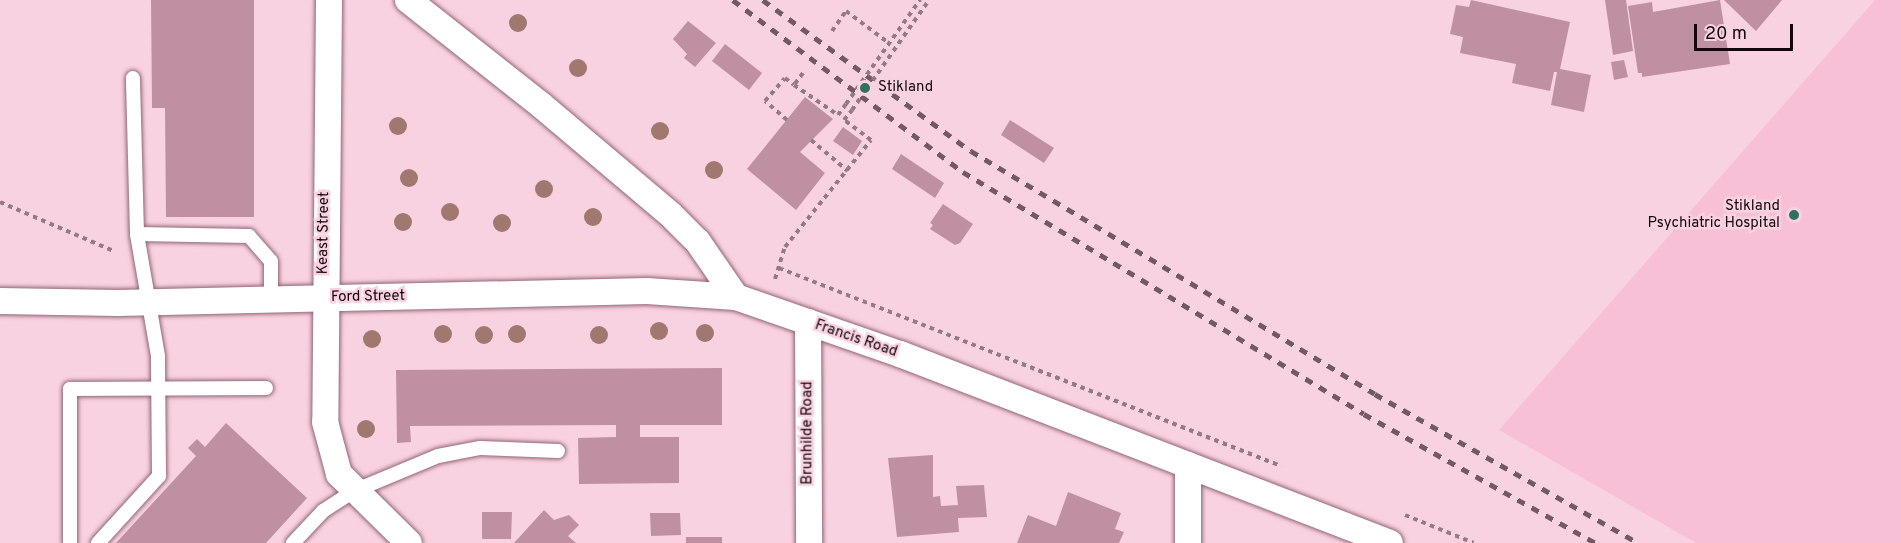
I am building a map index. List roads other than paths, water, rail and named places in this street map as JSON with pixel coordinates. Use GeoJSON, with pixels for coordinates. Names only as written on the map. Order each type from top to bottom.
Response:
{"type":"FeatureCollection","features":[{"type":"Feature","properties":{"kind":"street","name":"Keast Street"},"geometry":{"type":"LineString","coordinates":[[329,0],[324,298],[326,422],[339,474],[409,543]]}},
{"type":"Feature","properties":{"kind":"street"},"geometry":{"type":"LineString","coordinates":[[408,0],[541,105],[671,215],[698,243],[736,297]]}},
{"type":"Feature","properties":{"kind":"street","name":"Ford Street"},"geometry":{"type":"LineString","coordinates":[[0,301],[150,302],[647,291],[736,297]]}},
{"type":"Feature","properties":{"kind":"street","name":"Francis Road"},"geometry":{"type":"LineString","coordinates":[[736,297],[808,322],[1390,543]]}},
{"type":"Feature","properties":{"kind":"street","name":"Brunhilde Road"},"geometry":{"type":"LineString","coordinates":[[808,322],[809,543]]}},
{"type":"Feature","properties":{"kind":"street"},"geometry":{"type":"LineString","coordinates":[[1188,465],[1188,543]]}},
{"type":"Feature","properties":{"kind":"lane"},"geometry":{"type":"LineString","coordinates":[[98,543],[159,476],[159,390],[150,302],[137,234],[133,78]]}},
{"type":"Feature","properties":{"kind":"lane"},"geometry":{"type":"LineString","coordinates":[[137,234],[249,236],[271,261],[271,299]]}},
{"type":"Feature","properties":{"kind":"lane"},"geometry":{"type":"LineString","coordinates":[[70,543],[70,389],[266,388]]}},
{"type":"Feature","properties":{"kind":"lane"},"geometry":{"type":"LineString","coordinates":[[293,543],[323,511],[354,491],[448,453],[480,448],[558,452]]}},
{"type":"Feature","properties":{"kind":"railway"},"geometry":{"type":"LineString","coordinates":[[733,0],[963,172],[1364,414],[1596,543]]}},
{"type":"Feature","properties":{"kind":"railway"},"geometry":{"type":"LineString","coordinates":[[763,0],[971,151],[1375,394],[1638,543]]}},
{"type":"Feature","properties":{"kind":"place","name":"Stikland"},"geometry":{"type":"Point","coordinates":[865,88]}},
{"type":"Feature","properties":{"kind":"place","name":"Stikland Psychiatric Hospital"},"geometry":{"type":"Point","coordinates":[1794,215]}}]}
